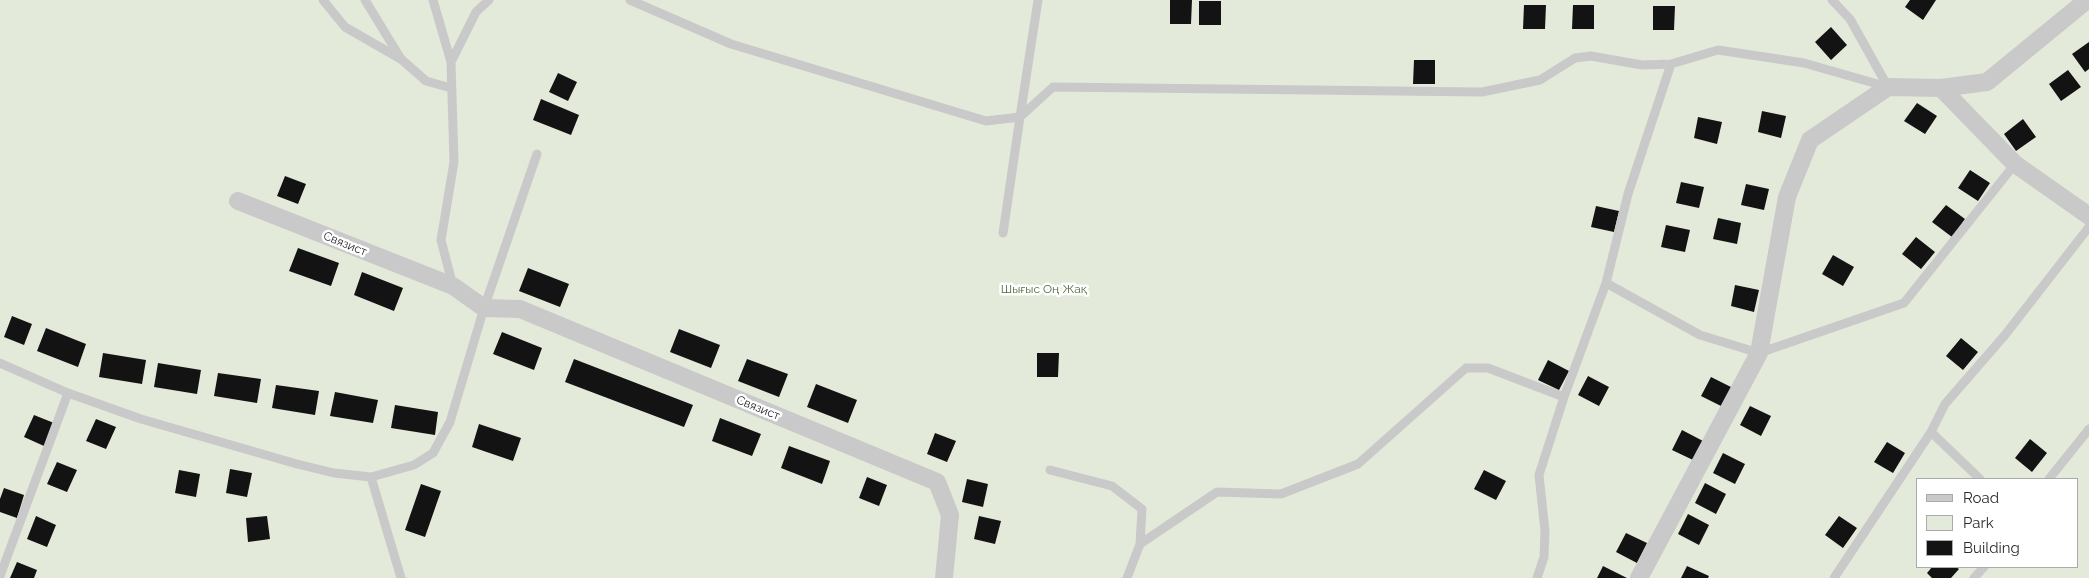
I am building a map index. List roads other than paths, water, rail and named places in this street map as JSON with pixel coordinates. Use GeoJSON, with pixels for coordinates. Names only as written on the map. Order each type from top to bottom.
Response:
{"type":"FeatureCollection","features":[{"type":"Feature","properties":{"kind":"street"},"geometry":{"type":"LineString","coordinates":[[1639,578],[1759,353],[1787,197],[1810,140],[1888,87],[1941,88],[1987,82],[2087,0]]}},
{"type":"Feature","properties":{"kind":"street"},"geometry":{"type":"LineString","coordinates":[[1941,88],[2015,164],[2089,216]]}},
{"type":"Feature","properties":{"kind":"street","name":"Связист"},"geometry":{"type":"LineString","coordinates":[[238,201],[453,286],[484,308],[520,309],[938,482],[950,515],[944,578]]}},
{"type":"Feature","properties":{"kind":"lane"},"geometry":{"type":"LineString","coordinates":[[323,0],[345,26],[401,59],[426,81],[451,88]]}},
{"type":"Feature","properties":{"kind":"lane"},"geometry":{"type":"LineString","coordinates":[[365,0],[401,59]]}},
{"type":"Feature","properties":{"kind":"lane"},"geometry":{"type":"LineString","coordinates":[[433,0],[451,62],[454,162],[441,240],[453,286]]}},
{"type":"Feature","properties":{"kind":"lane"},"geometry":{"type":"LineString","coordinates":[[451,62],[480,0]]}},
{"type":"Feature","properties":{"kind":"lane"},"geometry":{"type":"LineString","coordinates":[[476,12],[489,0]]}},
{"type":"Feature","properties":{"kind":"lane"},"geometry":{"type":"LineString","coordinates":[[630,0],[731,44],[986,121],[1020,116],[1052,87],[1482,92],[1540,80],[1575,58],[1591,56],[1642,65],[1671,64],[1718,50],[1804,63],[1888,87]]}},
{"type":"Feature","properties":{"kind":"lane"},"geometry":{"type":"LineString","coordinates":[[1003,233],[1038,0]]}},
{"type":"Feature","properties":{"kind":"lane"},"geometry":{"type":"LineString","coordinates":[[1832,0],[1850,20],[1888,87]]}},
{"type":"Feature","properties":{"kind":"lane"},"geometry":{"type":"LineString","coordinates":[[1537,578],[1544,557],[1545,531],[1538,475],[1606,284],[1628,194],[1671,64]]}},
{"type":"Feature","properties":{"kind":"lane"},"geometry":{"type":"LineString","coordinates":[[0,364],[68,393],[141,419],[297,464],[334,473],[371,477],[414,465],[433,453],[450,422],[484,308],[537,154]]}},
{"type":"Feature","properties":{"kind":"lane"},"geometry":{"type":"LineString","coordinates":[[1606,284],[1700,335],[1759,353],[1904,303],[2015,164]]}},
{"type":"Feature","properties":{"kind":"lane"},"geometry":{"type":"LineString","coordinates":[[1834,578],[1931,432],[1945,404],[2005,335],[2089,228]]}},
{"type":"Feature","properties":{"kind":"lane"},"geometry":{"type":"LineString","coordinates":[[1140,544],[1217,492],[1281,494],[1358,464],[1466,368],[1488,368],[1564,398]]}},
{"type":"Feature","properties":{"kind":"lane"},"geometry":{"type":"LineString","coordinates":[[0,576],[68,393]]}},
{"type":"Feature","properties":{"kind":"lane"},"geometry":{"type":"LineString","coordinates":[[2049,478],[2089,429]]}},
{"type":"Feature","properties":{"kind":"lane"},"geometry":{"type":"LineString","coordinates":[[1931,432],[1979,478]]}},
{"type":"Feature","properties":{"kind":"lane"},"geometry":{"type":"LineString","coordinates":[[1050,470],[1112,486],[1142,509],[1140,544],[1127,578]]}},
{"type":"Feature","properties":{"kind":"lane"},"geometry":{"type":"LineString","coordinates":[[371,477],[401,578]]}},
{"type":"Feature","properties":{"kind":"lane"},"geometry":{"type":"LineString","coordinates":[[1974,578],[1983,568]]}},
{"type":"Feature","properties":{"kind":"park label","name":"Шығыс Оң Жақ"},"geometry":{"type":"Point","coordinates":[1044,289]}}]}
